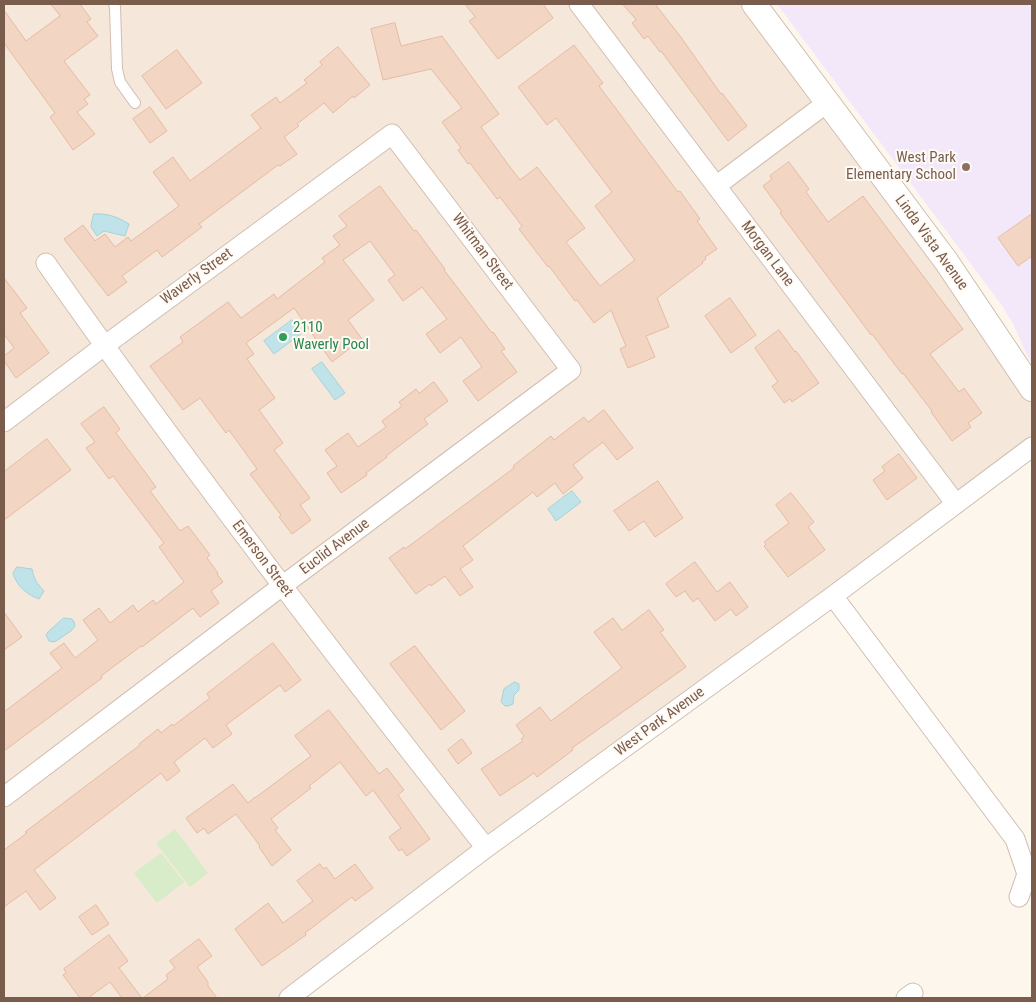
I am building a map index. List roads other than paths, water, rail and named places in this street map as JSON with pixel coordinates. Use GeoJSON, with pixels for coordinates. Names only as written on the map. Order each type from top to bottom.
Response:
{"type":"FeatureCollection","features":[{"type":"Feature","properties":{"kind":"street","name":"Morgan Lane"},"geometry":{"type":"LineString","coordinates":[[578,4],[956,504]]}},
{"type":"Feature","properties":{"kind":"street","name":"Linda Vista Avenue"},"geometry":{"type":"LineString","coordinates":[[754,4],[946,261],[1032,389]]}},
{"type":"Feature","properties":{"kind":"street"},"geometry":{"type":"LineString","coordinates":[[716,186],[828,102]]}},
{"type":"Feature","properties":{"kind":"street","name":"Waverly Street"},"geometry":{"type":"LineString","coordinates":[[4,422],[392,134]]}},
{"type":"Feature","properties":{"kind":"street","name":"Whitman Street"},"geometry":{"type":"LineString","coordinates":[[392,134],[571,370]]}},
{"type":"Feature","properties":{"kind":"street","name":"Emerson Street"},"geometry":{"type":"LineString","coordinates":[[46,263],[104,346],[282,586],[486,848]]}},
{"type":"Feature","properties":{"kind":"street","name":"Euclid Avenue"},"geometry":{"type":"LineString","coordinates":[[4,797],[571,370]]}},
{"type":"Feature","properties":{"kind":"street","name":"West Park Avenue"},"geometry":{"type":"LineString","coordinates":[[289,998],[486,848],[833,596],[1032,447]]}},
{"type":"Feature","properties":{"kind":"street"},"geometry":{"type":"LineString","coordinates":[[833,596],[1015,839],[1027,874],[1019,896]]}},
{"type":"Feature","properties":{"kind":"lane"},"geometry":{"type":"LineString","coordinates":[[114,4],[116,69],[120,82],[136,104]]}},
{"type":"Feature","properties":{"kind":"water"},"geometry":{"type":"Polygon","coordinates":[[[94,214],[112,216],[129,224],[125,236],[104,231],[97,236],[91,227],[94,214]]]}},
{"type":"Feature","properties":{"kind":"water","name":"2110 Waverly Pool"},"geometry":{"type":"Polygon","coordinates":[[[292,320],[302,333],[274,354],[264,341],[292,320]]]}},
{"type":"Feature","properties":{"kind":"water"},"geometry":{"type":"Polygon","coordinates":[[[322,362],[345,393],[335,400],[312,369],[322,362]]]}},
{"type":"Feature","properties":{"kind":"water"},"geometry":{"type":"Polygon","coordinates":[[[572,491],[581,502],[556,521],[548,509],[572,491]]]}},
{"type":"Feature","properties":{"kind":"water"},"geometry":{"type":"Polygon","coordinates":[[[17,567],[32,569],[36,581],[44,591],[39,599],[30,595],[17,583],[13,574],[17,567]]]}},
{"type":"Feature","properties":{"kind":"water"},"geometry":{"type":"Polygon","coordinates":[[[64,618],[72,619],[75,626],[56,641],[49,641],[46,635],[64,618]]]}},
{"type":"Feature","properties":{"kind":"water"},"geometry":{"type":"Polygon","coordinates":[[[515,682],[519,684],[519,690],[514,695],[513,704],[505,706],[501,702],[504,689],[515,682]]]}},
{"type":"Feature","properties":{"kind":"place","name":"West Park Elementary School"},"geometry":{"type":"Point","coordinates":[966,167]}},
{"type":"Feature","properties":{"kind":"place","name":"2110 Waverly Pool"},"geometry":{"type":"Point","coordinates":[283,337]}}]}
